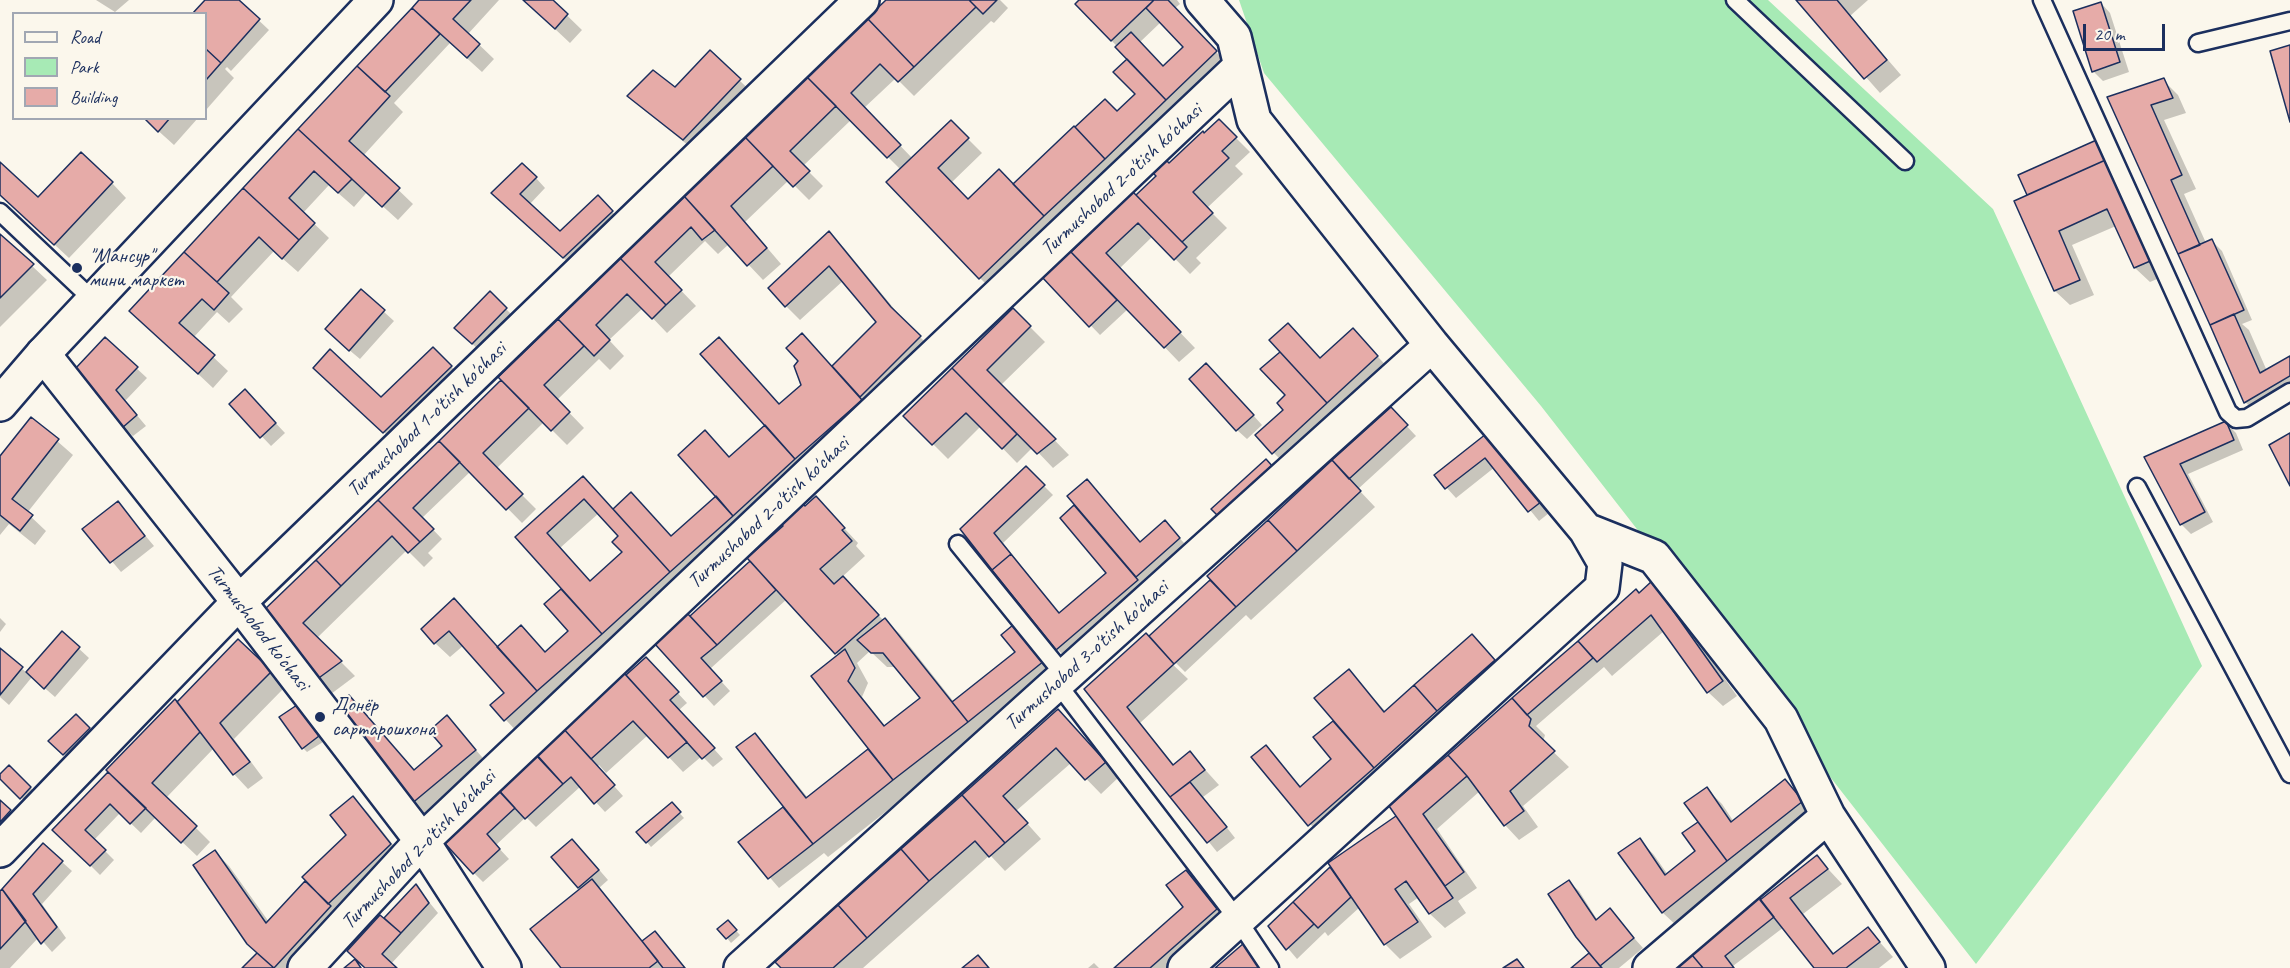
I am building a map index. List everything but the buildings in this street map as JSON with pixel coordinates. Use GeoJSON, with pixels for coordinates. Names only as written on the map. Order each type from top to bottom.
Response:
{"type":"FeatureCollection","features":[{"type":"Feature","properties":{"kind":"street"},"geometry":{"type":"LineString","coordinates":[[0,404],[43,354],[376,0]]}},
{"type":"Feature","properties":{"kind":"street","name":"Turmushobod 1-o'tish ko'chasi"},"geometry":{"type":"LineString","coordinates":[[0,850],[239,602],[862,0]]}},
{"type":"Feature","properties":{"kind":"street"},"geometry":{"type":"LineString","coordinates":[[1185,968],[1602,588],[1605,562],[1586,530],[1432,345],[1254,120],[1234,37],[1202,0]]}},
{"type":"Feature","properties":{"kind":"street","name":"Turmushobod 2-o'tish ko'chasi"},"geometry":{"type":"LineString","coordinates":[[305,968],[422,841],[1240,67]]}},
{"type":"Feature","properties":{"kind":"street","name":"Turmushobod 3-o'tish ko'chasi"},"geometry":{"type":"LineString","coordinates":[[741,968],[1432,345]]}},
{"type":"Feature","properties":{"kind":"street","name":"Turmushobod ko'chasi"},"geometry":{"type":"LineString","coordinates":[[43,354],[239,602],[422,841],[504,968]]}},
{"type":"Feature","properties":{"kind":"street"},"geometry":{"type":"LineString","coordinates":[[1586,530],[1654,557],[1781,719],[1828,816],[1928,968]]}},
{"type":"Feature","properties":{"kind":"street"},"geometry":{"type":"LineString","coordinates":[[1650,968],[1828,816]]}},
{"type":"Feature","properties":{"kind":"lane"},"geometry":{"type":"LineString","coordinates":[[1735,0],[1905,160]]}},
{"type":"Feature","properties":{"kind":"lane"},"geometry":{"type":"LineString","coordinates":[[2042,0],[2228,412],[2236,419],[2247,418],[2290,392]]}},
{"type":"Feature","properties":{"kind":"lane"},"geometry":{"type":"LineString","coordinates":[[2198,43],[2290,21]]}},
{"type":"Feature","properties":{"kind":"lane"},"geometry":{"type":"LineString","coordinates":[[0,212],[94,301]]}},
{"type":"Feature","properties":{"kind":"lane"},"geometry":{"type":"LineString","coordinates":[[2137,487],[2290,774]]}},
{"type":"Feature","properties":{"kind":"lane"},"geometry":{"type":"LineString","coordinates":[[958,544],[1238,920],[1270,968]]}},
{"type":"Feature","properties":{"kind":"green space"},"geometry":{"type":"Polygon","coordinates":[[[1239,0],[1768,0],[1993,209],[2202,666],[1976,964],[1541,406],[1264,73],[1239,0]]]}},
{"type":"Feature","properties":{"kind":"place","name":"\"Мансур\" мини маркет"},"geometry":{"type":"Point","coordinates":[77,268]}},
{"type":"Feature","properties":{"kind":"place","name":"Донёр сартарошхона"},"geometry":{"type":"Point","coordinates":[320,717]}}]}
